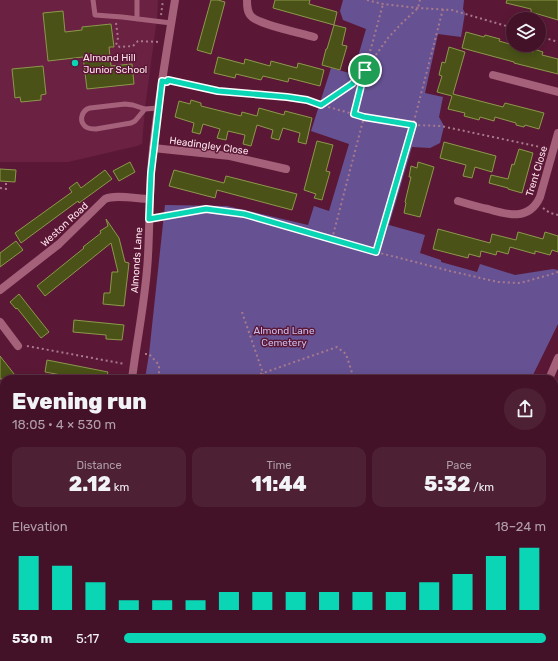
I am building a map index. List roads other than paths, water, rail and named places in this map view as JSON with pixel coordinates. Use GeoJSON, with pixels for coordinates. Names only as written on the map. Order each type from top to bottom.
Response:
{"type":"FeatureCollection","features":[{"type":"Feature","properties":{"kind":"street","name":"Almonds Lane"},"geometry":{"type":"LineString","coordinates":[[133,375],[148,256],[153,148],[175,0]]}},
{"type":"Feature","properties":{"kind":"street"},"geometry":{"type":"LineString","coordinates":[[247,0],[247,8],[252,18],[267,24],[314,37]]}},
{"type":"Feature","properties":{"kind":"street"},"geometry":{"type":"LineString","coordinates":[[493,75],[558,92]]}},
{"type":"Feature","properties":{"kind":"street","name":"Trent Close"},"geometry":{"type":"LineString","coordinates":[[458,201],[511,215],[524,213],[531,209],[537,203],[543,188],[558,133]]}},
{"type":"Feature","properties":{"kind":"street","name":"Headingley Close"},"geometry":{"type":"LineString","coordinates":[[153,148],[230,156],[286,169]]}},
{"type":"Feature","properties":{"kind":"street","name":"Weston Road"},"geometry":{"type":"LineString","coordinates":[[0,290],[59,244],[105,199],[113,196],[150,199]]}},
{"type":"Feature","properties":{"kind":"street"},"geometry":{"type":"LineString","coordinates":[[0,322],[18,346]]}},
{"type":"Feature","properties":{"kind":"street"},"geometry":{"type":"LineString","coordinates":[[550,375],[558,358]]}},
{"type":"Feature","properties":{"kind":"lane"},"geometry":{"type":"LineString","coordinates":[[93,0],[95,15],[171,23]]}},
{"type":"Feature","properties":{"kind":"lane"},"geometry":{"type":"LineString","coordinates":[[137,0],[137,19]]}},
{"type":"Feature","properties":{"kind":"lane"},"geometry":{"type":"LineString","coordinates":[[145,109],[135,122],[96,129],[91,129],[84,125],[82,119],[83,112],[87,108],[125,104],[145,109],[158,108]]}},
{"type":"Feature","properties":{"kind":"place","name":"Almond Hill Junior School"},"geometry":{"type":"Point","coordinates":[75,63]}},
{"type":"Feature","properties":{"kind":"park label","name":"Almond Lane Cemetery"},"geometry":{"type":"Point","coordinates":[284,336]}}]}
